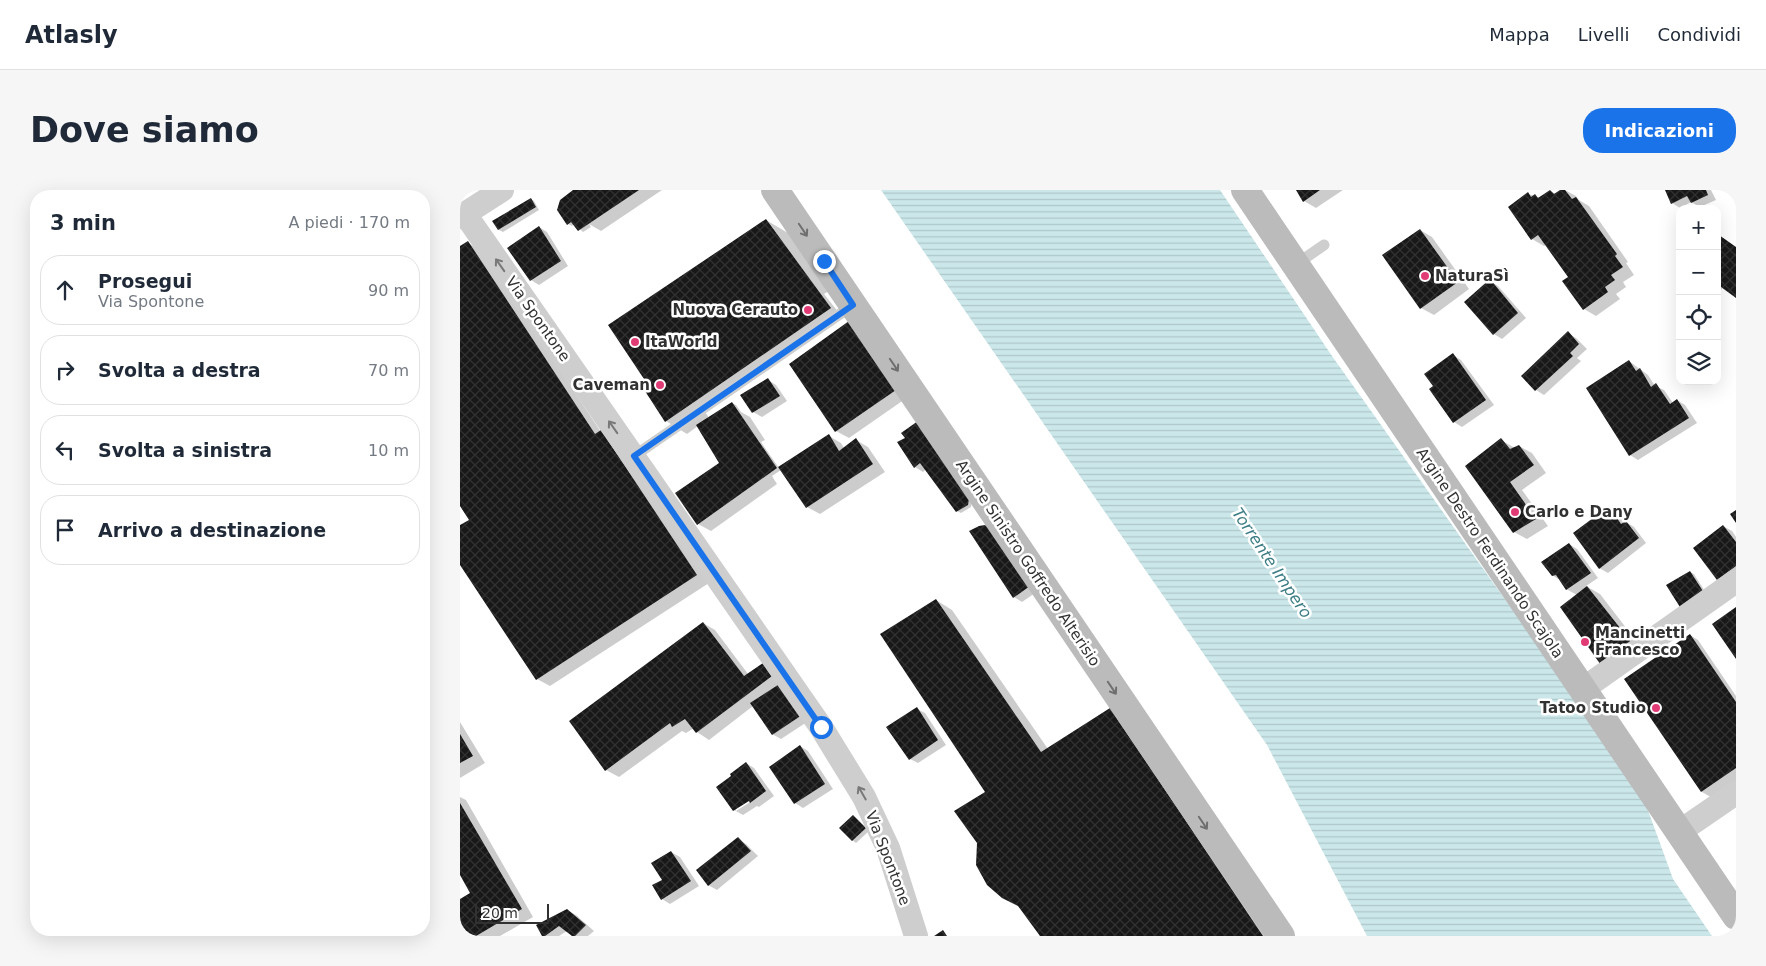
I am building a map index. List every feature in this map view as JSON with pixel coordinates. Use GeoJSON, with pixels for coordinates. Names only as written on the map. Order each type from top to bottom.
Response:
{"type":"FeatureCollection","features":[{"type":"Feature","properties":{"kind":"main road","name":"Argine Sinistro Goffredo Alterisio"},"geometry":{"type":"LineString","coordinates":[[775,190],[1281,936]]}},
{"type":"Feature","properties":{"kind":"main road","name":"Argine Destro Ferdinando Scajola"},"geometry":{"type":"LineString","coordinates":[[1245,190],[1736,916]]}},
{"type":"Feature","properties":{"kind":"street"},"geometry":{"type":"LineString","coordinates":[[462,216],[502,190]]}},
{"type":"Feature","properties":{"kind":"street","name":"Via Spontone"},"geometry":{"type":"LineString","coordinates":[[462,216],[634,456],[805,704],[864,797],[888,848],[916,936]]}},
{"type":"Feature","properties":{"kind":"street"},"geometry":{"type":"LineString","coordinates":[[1582,690],[1736,581]]}},
{"type":"Feature","properties":{"kind":"street"},"geometry":{"type":"LineString","coordinates":[[1679,832],[1736,793]]}},
{"type":"Feature","properties":{"kind":"lane"},"geometry":{"type":"LineString","coordinates":[[1295,265],[1324,245]]}},
{"type":"Feature","properties":{"kind":"lane"},"geometry":{"type":"LineString","coordinates":[[634,456],[853,305]]}},
{"type":"Feature","properties":{"kind":"water","name":"Torrente Impero"},"geometry":{"type":"Polygon","coordinates":[[[881,190],[1220,190],[1332,356],[1641,791],[1673,879],[1712,936],[1367,936],[1267,745],[881,190]]]}},
{"type":"Feature","properties":{"kind":"building"},"geometry":{"type":"Polygon","coordinates":[[[573,190],[639,190],[578,231],[571,222],[567,225],[557,210],[560,200],[573,190]]]}},
{"type":"Feature","properties":{"kind":"building"},"geometry":{"type":"Polygon","coordinates":[[[1296,190],[1320,190],[1303,202],[1296,190]]]}},
{"type":"Feature","properties":{"kind":"building"},"geometry":{"type":"Polygon","coordinates":[[[1550,190],[1554,194],[1560,190],[1565,190],[1572,199],[1576,197],[1617,254],[1615,256],[1623,267],[1611,275],[1615,280],[1605,287],[1608,292],[1583,310],[1562,281],[1568,277],[1538,235],[1531,240],[1508,207],[1528,192],[1531,197],[1535,194],[1538,198],[1550,190]]]}},
{"type":"Feature","properties":{"kind":"building"},"geometry":{"type":"Polygon","coordinates":[[[1665,190],[1706,190],[1708,195],[1691,203],[1687,196],[1671,204],[1665,190]]]}},
{"type":"Feature","properties":{"kind":"building"},"geometry":{"type":"Polygon","coordinates":[[[531,198],[536,207],[498,230],[492,221],[531,198]]]}},
{"type":"Feature","properties":{"kind":"building"},"geometry":{"type":"Polygon","coordinates":[[[766,219],[831,308],[665,422],[643,388],[648,385],[608,325],[766,219]]]}},
{"type":"Feature","properties":{"kind":"building"},"geometry":{"type":"Polygon","coordinates":[[[539,226],[561,261],[530,281],[507,248],[539,226]]]}},
{"type":"Feature","properties":{"kind":"building"},"geometry":{"type":"Polygon","coordinates":[[[1420,229],[1458,282],[1420,309],[1382,255],[1420,229]]]}},
{"type":"Feature","properties":{"kind":"building"},"geometry":{"type":"Polygon","coordinates":[[[1721,236],[1736,247],[1736,298],[1721,287],[1721,236]]]}},
{"type":"Feature","properties":{"kind":"building"},"geometry":{"type":"Polygon","coordinates":[[[468,241],[595,434],[601,430],[697,575],[536,680],[460,565],[460,525],[469,520],[460,506],[460,246],[468,241]]]}},
{"type":"Feature","properties":{"kind":"building"},"geometry":{"type":"Polygon","coordinates":[[[1490,279],[1518,313],[1493,335],[1464,302],[1490,279]]]}},
{"type":"Feature","properties":{"kind":"building"},"geometry":{"type":"Polygon","coordinates":[[[849,321],[896,390],[835,432],[789,364],[849,321]]]}},
{"type":"Feature","properties":{"kind":"building"},"geometry":{"type":"Polygon","coordinates":[[[1568,331],[1579,344],[1570,353],[1573,356],[1535,391],[1521,376],[1568,331]]]}},
{"type":"Feature","properties":{"kind":"building"},"geometry":{"type":"Polygon","coordinates":[[[1453,353],[1486,400],[1453,423],[1429,389],[1433,386],[1424,374],[1453,353]]]}},
{"type":"Feature","properties":{"kind":"building"},"geometry":{"type":"Polygon","coordinates":[[[1629,360],[1636,371],[1640,368],[1651,387],[1656,383],[1670,404],[1677,399],[1689,418],[1629,456],[1586,388],[1629,360]]]}},
{"type":"Feature","properties":{"kind":"building"},"geometry":{"type":"Polygon","coordinates":[[[768,378],[780,396],[752,413],[740,395],[768,378]]]}},
{"type":"Feature","properties":{"kind":"building"},"geometry":{"type":"Polygon","coordinates":[[[732,402],[777,468],[697,525],[675,493],[719,463],[696,425],[732,402]]]}},
{"type":"Feature","properties":{"kind":"building"},"geometry":{"type":"Polygon","coordinates":[[[918,421],[969,499],[968,505],[956,512],[920,463],[914,468],[897,442],[905,438],[901,433],[918,421]]]}},
{"type":"Feature","properties":{"kind":"building"},"geometry":{"type":"Polygon","coordinates":[[[829,434],[839,451],[856,438],[873,464],[806,508],[778,467],[829,434]]]}},
{"type":"Feature","properties":{"kind":"building"},"geometry":{"type":"Polygon","coordinates":[[[1501,438],[1510,449],[1519,445],[1534,465],[1510,482],[1536,519],[1513,533],[1465,466],[1501,438]]]}},
{"type":"Feature","properties":{"kind":"building"},"geometry":{"type":"Polygon","coordinates":[[[1609,506],[1621,524],[1626,521],[1639,538],[1599,569],[1573,533],[1609,506]]]}},
{"type":"Feature","properties":{"kind":"building"},"geometry":{"type":"Polygon","coordinates":[[[1736,510],[1736,523],[1730,514],[1736,510]]]}},
{"type":"Feature","properties":{"kind":"building"},"geometry":{"type":"Polygon","coordinates":[[[985,525],[991,529],[1030,586],[1013,598],[969,531],[985,525]]]}},
{"type":"Feature","properties":{"kind":"building"},"geometry":{"type":"Polygon","coordinates":[[[1723,525],[1736,542],[1736,566],[1717,580],[1693,548],[1723,525]]]}},
{"type":"Feature","properties":{"kind":"building"},"geometry":{"type":"Polygon","coordinates":[[[1569,543],[1591,573],[1566,590],[1556,575],[1552,576],[1541,562],[1569,543]]]}},
{"type":"Feature","properties":{"kind":"building"},"geometry":{"type":"Polygon","coordinates":[[[1690,571],[1708,599],[1685,615],[1666,585],[1690,571]]]}},
{"type":"Feature","properties":{"kind":"building"},"geometry":{"type":"Polygon","coordinates":[[[1587,586],[1635,647],[1603,668],[1560,607],[1587,586]]]}},
{"type":"Feature","properties":{"kind":"building"},"geometry":{"type":"Polygon","coordinates":[[[936,599],[1041,752],[1110,708],[1263,936],[1040,936],[1018,906],[1002,898],[987,885],[976,865],[977,843],[954,811],[985,792],[880,634],[936,599]]]}},
{"type":"Feature","properties":{"kind":"building"},"geometry":{"type":"Polygon","coordinates":[[[1736,607],[1736,659],[1712,624],[1736,607]]]}},
{"type":"Feature","properties":{"kind":"building"},"geometry":{"type":"Polygon","coordinates":[[[703,622],[744,676],[763,663],[772,676],[696,733],[685,719],[672,727],[670,723],[605,771],[569,721],[703,622]]]}},
{"type":"Feature","properties":{"kind":"building"},"geometry":{"type":"Polygon","coordinates":[[[1690,634],[1736,702],[1736,768],[1701,792],[1624,679],[1690,634]]]}},
{"type":"Feature","properties":{"kind":"building"},"geometry":{"type":"Polygon","coordinates":[[[781,683],[802,715],[772,735],[750,703],[781,683]]]}},
{"type":"Feature","properties":{"kind":"building"},"geometry":{"type":"Polygon","coordinates":[[[917,707],[938,740],[909,760],[886,727],[917,707]]]}},
{"type":"Feature","properties":{"kind":"building"},"geometry":{"type":"Polygon","coordinates":[[[460,734],[473,756],[460,763],[460,734]]]}},
{"type":"Feature","properties":{"kind":"building"},"geometry":{"type":"Polygon","coordinates":[[[800,745],[825,784],[794,804],[769,767],[800,745]]]}},
{"type":"Feature","properties":{"kind":"building"},"geometry":{"type":"Polygon","coordinates":[[[746,762],[766,791],[750,803],[749,801],[733,811],[716,787],[746,762]]]}},
{"type":"Feature","properties":{"kind":"building"},"geometry":{"type":"Polygon","coordinates":[[[460,803],[522,909],[476,936],[460,936],[460,899],[470,893],[460,875],[460,803]]]}},
{"type":"Feature","properties":{"kind":"building"},"geometry":{"type":"Polygon","coordinates":[[[853,815],[866,828],[852,841],[839,828],[853,815]]]}},
{"type":"Feature","properties":{"kind":"building"},"geometry":{"type":"Polygon","coordinates":[[[738,837],[751,851],[708,886],[696,870],[738,837]]]}},
{"type":"Feature","properties":{"kind":"building"},"geometry":{"type":"Polygon","coordinates":[[[671,851],[691,881],[661,900],[652,885],[662,880],[651,863],[671,851]]]}},
{"type":"Feature","properties":{"kind":"building"},"geometry":{"type":"Polygon","coordinates":[[[567,909],[586,925],[575,936],[572,936],[559,926],[545,936],[542,936],[536,925],[567,909]]]}},
{"type":"Feature","properties":{"kind":"building"},"geometry":{"type":"Polygon","coordinates":[[[943,930],[947,936],[934,936],[943,930]]]}},
{"type":"Feature","properties":{"kind":"place","name":"NaturaSì"},"geometry":{"type":"Point","coordinates":[1425,276]}},
{"type":"Feature","properties":{"kind":"place","name":"Nuova Cerauto"},"geometry":{"type":"Point","coordinates":[808,310]}},
{"type":"Feature","properties":{"kind":"place","name":"ItaWorld"},"geometry":{"type":"Point","coordinates":[635,342]}},
{"type":"Feature","properties":{"kind":"place","name":"Caveman"},"geometry":{"type":"Point","coordinates":[660,385]}},
{"type":"Feature","properties":{"kind":"place","name":"Carlo e Dany"},"geometry":{"type":"Point","coordinates":[1515,512]}},
{"type":"Feature","properties":{"kind":"place","name":"Mancinetti Francesco"},"geometry":{"type":"Point","coordinates":[1585,642]}},
{"type":"Feature","properties":{"kind":"place","name":"Tatoo Studio"},"geometry":{"type":"Point","coordinates":[1656,708]}},
{"type":"Feature","properties":{"kind":"route"},"geometry":{"type":"LineString","coordinates":[[821,727],[634,456],[853,305],[824,261]]}}]}
